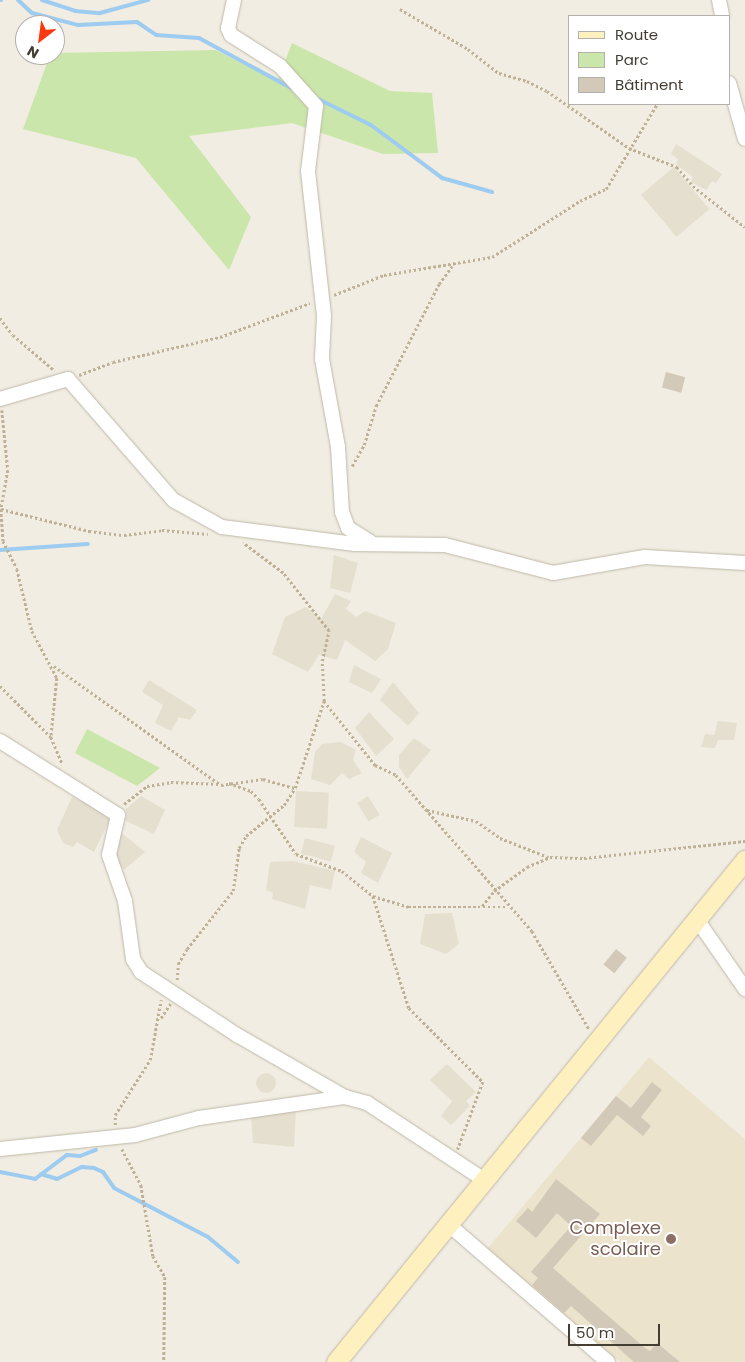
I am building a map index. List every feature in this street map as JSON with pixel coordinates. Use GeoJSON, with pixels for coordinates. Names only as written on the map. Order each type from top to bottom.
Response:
{"type":"FeatureCollection","features":[{"type":"Feature","properties":{"kind":"street"},"geometry":{"type":"LineString","coordinates":[[234,0],[228,28],[231,35],[280,66],[316,106],[317,122],[308,171],[321,299],[322,359],[338,447],[342,512],[348,528],[359,538],[376,544]]}},
{"type":"Feature","properties":{"kind":"street"},"geometry":{"type":"LineString","coordinates":[[719,0],[722,15]]}},
{"type":"Feature","properties":{"kind":"street"},"geometry":{"type":"LineString","coordinates":[[730,86],[745,139]]}},
{"type":"Feature","properties":{"kind":"street"},"geometry":{"type":"LineString","coordinates":[[0,399],[68,380],[173,500],[219,531],[376,544],[445,545],[553,573],[645,557],[676,562],[745,563]]}},
{"type":"Feature","properties":{"kind":"street"},"geometry":{"type":"LineString","coordinates":[[0,740],[118,815],[110,855],[125,901],[133,959],[141,972],[237,1035],[346,1097],[367,1103],[484,1180]]}},
{"type":"Feature","properties":{"kind":"street"},"geometry":{"type":"LineString","coordinates":[[336,1362],[596,1042],[698,921],[745,860]]}},
{"type":"Feature","properties":{"kind":"street"},"geometry":{"type":"LineString","coordinates":[[698,921],[745,990]]}},
{"type":"Feature","properties":{"kind":"street"},"geometry":{"type":"LineString","coordinates":[[0,1148],[118,1136],[198,1118],[346,1097]]}},
{"type":"Feature","properties":{"kind":"street"},"geometry":{"type":"LineString","coordinates":[[448,1224],[608,1362]]}},
{"type":"Feature","properties":{"kind":"path"},"geometry":{"type":"LineString","coordinates":[[400,9],[468,49],[499,73],[527,81],[547,92],[629,148],[677,167],[693,186],[745,228]]}},
{"type":"Feature","properties":{"kind":"path"},"geometry":{"type":"LineString","coordinates":[[0,318],[41,361],[68,380],[113,362],[220,336],[384,275],[492,257],[580,201],[606,189],[656,105]]}},
{"type":"Feature","properties":{"kind":"path"},"geometry":{"type":"LineString","coordinates":[[341,486],[364,445],[376,406],[406,346],[439,284],[453,265]]}},
{"type":"Feature","properties":{"kind":"path"},"geometry":{"type":"LineString","coordinates":[[0,399],[8,470],[1,509],[3,540],[17,569],[32,632],[53,665],[57,678],[51,737]]}},
{"type":"Feature","properties":{"kind":"path"},"geometry":{"type":"LineString","coordinates":[[1,509],[89,531],[124,535],[162,530],[219,531],[283,574],[329,630],[322,661],[324,701],[295,788],[284,805],[246,836],[239,848],[234,890],[178,964],[176,994],[161,1018],[150,1060],[115,1115],[118,1136],[141,1185],[153,1256],[165,1277],[164,1362]]}},
{"type":"Feature","properties":{"kind":"path"},"geometry":{"type":"LineString","coordinates":[[53,665],[221,784]]}},
{"type":"Feature","properties":{"kind":"path"},"geometry":{"type":"LineString","coordinates":[[0,686],[51,737],[65,768]]}},
{"type":"Feature","properties":{"kind":"path"},"geometry":{"type":"LineString","coordinates":[[324,701],[375,765],[396,775],[545,952],[596,1042]]}},
{"type":"Feature","properties":{"kind":"path"},"geometry":{"type":"LineString","coordinates":[[118,815],[127,800],[147,786],[172,782],[221,784],[263,779],[295,788]]}},
{"type":"Feature","properties":{"kind":"path"},"geometry":{"type":"LineString","coordinates":[[229,783],[251,791],[296,854],[342,871],[373,896],[408,908],[508,907]]}},
{"type":"Feature","properties":{"kind":"path"},"geometry":{"type":"LineString","coordinates":[[426,810],[476,821],[500,838],[550,858]]}},
{"type":"Feature","properties":{"kind":"path"},"geometry":{"type":"LineString","coordinates":[[482,906],[494,891],[527,867],[550,858],[584,858],[745,842]]}},
{"type":"Feature","properties":{"kind":"path"},"geometry":{"type":"LineString","coordinates":[[373,896],[409,1008],[483,1082],[453,1160]]}},
{"type":"Feature","properties":{"kind":"path"},"geometry":{"type":"LineString","coordinates":[[159,984],[161,1018]]}},
{"type":"Feature","properties":{"kind":"shaded area"},"geometry":{"type":"Polygon","coordinates":[[[676,144],[722,174],[716,183],[712,181],[706,190],[691,182],[693,177],[676,164],[678,159],[671,154],[676,144]]]}},
{"type":"Feature","properties":{"kind":"shaded area"},"geometry":{"type":"Polygon","coordinates":[[[674,167],[709,209],[676,237],[641,195],[674,167]]]}},
{"type":"Feature","properties":{"kind":"shaded area"},"geometry":{"type":"Polygon","coordinates":[[[334,555],[358,563],[350,593],[330,588],[334,555]]]}},
{"type":"Feature","properties":{"kind":"shaded area"},"geometry":{"type":"Polygon","coordinates":[[[335,594],[351,601],[346,609],[356,617],[365,611],[396,623],[388,649],[375,661],[345,640],[337,660],[319,655],[308,672],[272,654],[285,617],[306,607],[321,619],[335,594]]]}},
{"type":"Feature","properties":{"kind":"shaded area"},"geometry":{"type":"Polygon","coordinates":[[[354,665],[381,679],[372,693],[349,682],[354,665]]]}},
{"type":"Feature","properties":{"kind":"shaded area"},"geometry":{"type":"Polygon","coordinates":[[[149,680],[197,710],[190,720],[179,717],[171,731],[155,723],[163,705],[142,692],[149,680]]]}},
{"type":"Feature","properties":{"kind":"shaded area"},"geometry":{"type":"Polygon","coordinates":[[[393,682],[419,713],[408,726],[380,700],[393,682]]]}},
{"type":"Feature","properties":{"kind":"shaded area"},"geometry":{"type":"Polygon","coordinates":[[[369,712],[394,739],[376,756],[355,728],[369,712]]]}},
{"type":"Feature","properties":{"kind":"shaded area"},"geometry":{"type":"Polygon","coordinates":[[[718,721],[737,723],[734,740],[718,740],[715,748],[701,747],[705,734],[714,735],[718,721]]]}},
{"type":"Feature","properties":{"kind":"shaded area"},"geometry":{"type":"Polygon","coordinates":[[[414,738],[431,750],[407,779],[399,767],[399,755],[414,738]]]}},
{"type":"Feature","properties":{"kind":"shaded area"},"geometry":{"type":"Polygon","coordinates":[[[341,742],[356,750],[353,760],[362,773],[349,779],[342,773],[330,785],[311,779],[315,752],[322,744],[341,742]]]}},
{"type":"Feature","properties":{"kind":"shaded area"},"geometry":{"type":"Polygon","coordinates":[[[296,791],[329,793],[327,829],[294,827],[296,791]]]}},
{"type":"Feature","properties":{"kind":"shaded area"},"geometry":{"type":"Polygon","coordinates":[[[86,793],[115,809],[94,852],[77,842],[73,847],[63,843],[57,830],[72,797],[81,801],[86,793]]]}},
{"type":"Feature","properties":{"kind":"shaded area"},"geometry":{"type":"Polygon","coordinates":[[[141,796],[165,810],[154,834],[126,821],[126,809],[141,796]]]}},
{"type":"Feature","properties":{"kind":"shaded area"},"geometry":{"type":"Polygon","coordinates":[[[368,796],[380,815],[369,822],[357,803],[368,796]]]}},
{"type":"Feature","properties":{"kind":"shaded area"},"geometry":{"type":"Polygon","coordinates":[[[119,831],[145,852],[124,870],[114,854],[119,831]]]}},
{"type":"Feature","properties":{"kind":"shaded area"},"geometry":{"type":"Polygon","coordinates":[[[361,837],[392,853],[378,883],[361,873],[366,862],[354,852],[361,837]]]}},
{"type":"Feature","properties":{"kind":"shaded area"},"geometry":{"type":"Polygon","coordinates":[[[305,838],[335,846],[331,861],[301,853],[305,838]]]}},
{"type":"Feature","properties":{"kind":"shaded area"},"geometry":{"type":"Polygon","coordinates":[[[293,861],[335,871],[331,890],[310,885],[305,909],[272,899],[273,893],[266,890],[270,862],[293,861]]]}},
{"type":"Feature","properties":{"kind":"shaded area"},"geometry":{"type":"Polygon","coordinates":[[[452,913],[459,944],[446,954],[420,944],[425,914],[452,913]]]}},
{"type":"Feature","properties":{"kind":"shaded area"},"geometry":{"type":"Polygon","coordinates":[[[649,1057],[745,1139],[745,1362],[620,1362],[487,1249],[649,1057]]]}},
{"type":"Feature","properties":{"kind":"shaded area"},"geometry":{"type":"Polygon","coordinates":[[[447,1064],[476,1092],[466,1101],[470,1106],[451,1125],[441,1116],[452,1101],[430,1080],[447,1064]]]}},
{"type":"Feature","properties":{"kind":"shaded area"},"geometry":{"type":"Polygon","coordinates":[[[266,1073],[273,1076],[276,1083],[273,1090],[266,1093],[259,1090],[256,1083],[259,1076],[266,1073]]]}},
{"type":"Feature","properties":{"kind":"shaded area"},"geometry":{"type":"Polygon","coordinates":[[[296,1109],[294,1147],[253,1143],[251,1116],[296,1109]]]}},
{"type":"Feature","properties":{"kind":"green space"},"geometry":{"type":"Polygon","coordinates":[[[292,43],[390,91],[432,93],[438,153],[383,154],[292,123],[189,136],[251,217],[229,270],[136,158],[23,129],[46,65],[65,65],[65,53],[216,50],[277,82],[292,43]]]}},
{"type":"Feature","properties":{"kind":"green space"},"geometry":{"type":"Polygon","coordinates":[[[87,729],[160,768],[137,786],[75,753],[87,729]]]}},
{"type":"Feature","properties":{"kind":"building"},"geometry":{"type":"Polygon","coordinates":[[[666,372],[685,377],[681,393],[662,387],[666,372]]]}},
{"type":"Feature","properties":{"kind":"building"},"geometry":{"type":"Polygon","coordinates":[[[616,949],[627,958],[614,973],[603,965],[616,949]]]}},
{"type":"Feature","properties":{"kind":"building"},"geometry":{"type":"Polygon","coordinates":[[[652,1082],[662,1090],[641,1117],[651,1126],[643,1136],[617,1115],[591,1146],[581,1138],[616,1096],[631,1108],[652,1082]]]}},
{"type":"Feature","properties":{"kind":"building"},"geometry":{"type":"Polygon","coordinates":[[[556,1179],[600,1214],[553,1268],[645,1348],[650,1351],[657,1343],[680,1362],[634,1362],[571,1306],[564,1313],[532,1285],[538,1278],[531,1272],[571,1226],[557,1213],[536,1238],[516,1221],[528,1208],[532,1212],[556,1179]]]}},
{"type":"Feature","properties":{"kind":"waterway"},"geometry":{"type":"LineString","coordinates":[[18,0],[32,13],[78,25],[137,22],[156,35],[199,38],[293,89]]}},
{"type":"Feature","properties":{"kind":"waterway"},"geometry":{"type":"LineString","coordinates":[[42,0],[75,11],[100,13],[148,0]]}},
{"type":"Feature","properties":{"kind":"waterway"},"geometry":{"type":"LineString","coordinates":[[318,99],[371,125],[442,178],[492,192]]}},
{"type":"Feature","properties":{"kind":"waterway"},"geometry":{"type":"LineString","coordinates":[[0,550],[88,544]]}},
{"type":"Feature","properties":{"kind":"waterway"},"geometry":{"type":"LineString","coordinates":[[0,1172],[35,1179],[67,1155],[80,1156],[96,1150]]}},
{"type":"Feature","properties":{"kind":"waterway"},"geometry":{"type":"LineString","coordinates":[[41,1174],[57,1179],[82,1167],[94,1168],[103,1172],[114,1188],[208,1237],[238,1262]]}},
{"type":"Feature","properties":{"kind":"place","name":"Complexe scolaire"},"geometry":{"type":"Point","coordinates":[671,1239]}}]}
